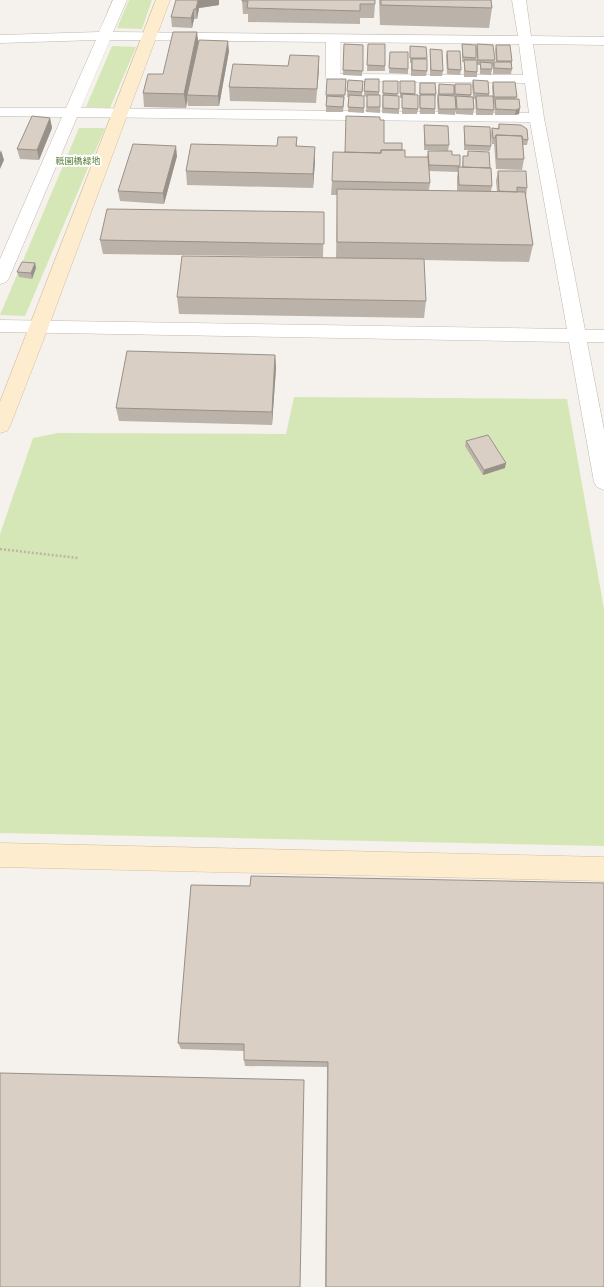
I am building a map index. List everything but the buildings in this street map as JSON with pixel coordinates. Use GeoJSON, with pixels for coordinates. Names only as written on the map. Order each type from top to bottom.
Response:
{"type":"FeatureCollection","features":[{"type":"Feature","properties":{"kind":"street"},"geometry":{"type":"LineString","coordinates":[[0,278],[120,0]]}},
{"type":"Feature","properties":{"kind":"street"},"geometry":{"type":"LineString","coordinates":[[0,426],[39,328],[163,0]]}},
{"type":"Feature","properties":{"kind":"street"},"geometry":{"type":"LineString","coordinates":[[519,0],[537,118],[604,482]]}},
{"type":"Feature","properties":{"kind":"street"},"geometry":{"type":"LineString","coordinates":[[0,39],[105,36],[604,41]]}},
{"type":"Feature","properties":{"kind":"street"},"geometry":{"type":"LineString","coordinates":[[333,38],[333,78],[531,79]]}},
{"type":"Feature","properties":{"kind":"street"},"geometry":{"type":"LineString","coordinates":[[0,112],[537,118]]}},
{"type":"Feature","properties":{"kind":"street"},"geometry":{"type":"LineString","coordinates":[[0,326],[39,328],[107,327],[604,336]]}},
{"type":"Feature","properties":{"kind":"street"},"geometry":{"type":"LineString","coordinates":[[0,855],[604,869]]}},
{"type":"Feature","properties":{"kind":"path"},"geometry":{"type":"LineString","coordinates":[[0,549],[78,558]]}},
{"type":"Feature","properties":{"kind":"green space"},"geometry":{"type":"Polygon","coordinates":[[[129,0],[152,0],[142,29],[117,28],[129,0]]]}},
{"type":"Feature","properties":{"kind":"green space"},"geometry":{"type":"Polygon","coordinates":[[[112,46],[136,47],[110,108],[86,107],[112,46]]]}},
{"type":"Feature","properties":{"kind":"green space","name":"祇園橋緑地"},"geometry":{"type":"Polygon","coordinates":[[[79,128],[105,128],[25,316],[0,315],[79,128]]]}},
{"type":"Feature","properties":{"kind":"green space"},"geometry":{"type":"Polygon","coordinates":[[[294,397],[567,399],[604,609],[604,846],[0,833],[0,534],[33,438],[58,433],[286,434],[294,397]]]}}]}
